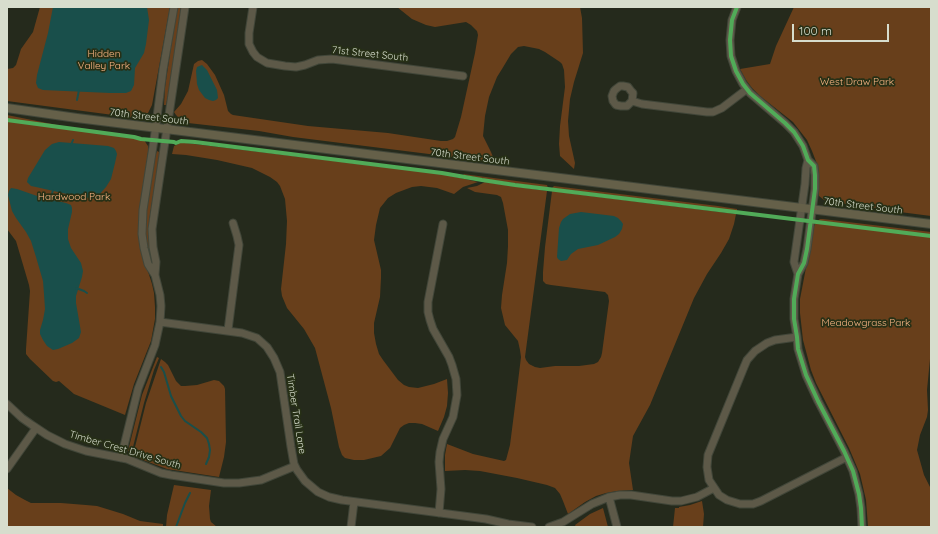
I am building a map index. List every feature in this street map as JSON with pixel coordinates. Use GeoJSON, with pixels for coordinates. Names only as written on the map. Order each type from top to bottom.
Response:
{"type":"FeatureCollection","features":[{"type":"Feature","properties":{"kind":"main road","name":"70th Street South"},"geometry":{"type":"LineString","coordinates":[[7,108],[167,130],[931,224]]}},
{"type":"Feature","properties":{"kind":"street"},"geometry":{"type":"LineString","coordinates":[[120,458],[138,389],[156,345],[160,322],[160,295],[155,275],[148,264],[142,234],[142,222],[163,70],[174,7]]}},
{"type":"Feature","properties":{"kind":"street"},"geometry":{"type":"LineString","coordinates":[[155,275],[156,262],[152,229],[185,7]]}},
{"type":"Feature","properties":{"kind":"street","name":"71st Street South"},"geometry":{"type":"LineString","coordinates":[[253,7],[248,38],[249,44],[254,54],[267,63],[290,67],[332,59],[464,76]]}},
{"type":"Feature","properties":{"kind":"street"},"geometry":{"type":"LineString","coordinates":[[734,8],[730,49],[732,61],[736,71],[747,89],[794,132],[803,146],[808,160],[814,166],[815,189],[804,263],[798,274],[794,305],[796,337],[806,375],[853,471],[859,494],[862,527]]}},
{"type":"Feature","properties":{"kind":"street"},"geometry":{"type":"LineString","coordinates":[[632,101],[642,104],[710,112],[722,108],[747,89]]}},
{"type":"Feature","properties":{"kind":"street"},"geometry":{"type":"LineString","coordinates":[[798,274],[794,262],[808,160]]}},
{"type":"Feature","properties":{"kind":"street"},"geometry":{"type":"LineString","coordinates":[[228,330],[239,245],[238,236],[233,223]]}},
{"type":"Feature","properties":{"kind":"street"},"geometry":{"type":"LineString","coordinates":[[439,513],[441,489],[439,462],[440,452],[443,440],[453,417],[457,395],[456,379],[452,365],[433,329],[428,312],[428,302],[443,224]]}},
{"type":"Feature","properties":{"kind":"street","name":"Timber Trail Lane"},"geometry":{"type":"LineString","coordinates":[[160,322],[228,330],[256,338],[267,347],[276,361],[280,372],[290,446],[295,466],[305,481],[318,492],[332,498],[354,502],[486,519],[532,527]]}},
{"type":"Feature","properties":{"kind":"street"},"geometry":{"type":"LineString","coordinates":[[796,337],[775,340],[767,343],[755,351],[747,360],[708,455],[707,471],[709,480],[722,497],[730,502],[753,504],[847,457]]}},
{"type":"Feature","properties":{"kind":"street","name":"Timber Crest Drive South"},"geometry":{"type":"LineString","coordinates":[[7,404],[22,418],[56,440],[75,448],[136,462],[158,472],[167,474],[224,483],[239,483],[261,480],[295,466]]}},
{"type":"Feature","properties":{"kind":"street"},"geometry":{"type":"LineString","coordinates":[[7,469],[36,428]]}},
{"type":"Feature","properties":{"kind":"street"},"geometry":{"type":"LineString","coordinates":[[549,527],[563,522],[592,504],[609,497],[631,495],[681,501],[697,497],[714,488]]}},
{"type":"Feature","properties":{"kind":"street"},"geometry":{"type":"LineString","coordinates":[[609,497],[617,527]]}},
{"type":"Feature","properties":{"kind":"street"},"geometry":{"type":"LineString","coordinates":[[351,527],[354,502]]}},
{"type":"Feature","properties":{"kind":"green space","name":"Hidden Valley Park"},"geometry":{"type":"Polygon","coordinates":[[[40,7],[170,7],[152,105],[148,113],[142,117],[136,118],[7,101],[7,69],[13,68],[16,65],[21,49],[33,32],[40,7]]]}},
{"type":"Feature","properties":{"kind":"green space"},"geometry":{"type":"Polygon","coordinates":[[[177,7],[181,7],[170,87],[166,105],[164,105],[165,87],[177,7]]]}},
{"type":"Feature","properties":{"kind":"green space"},"geometry":{"type":"Polygon","coordinates":[[[397,7],[580,7],[582,18],[583,53],[570,99],[568,121],[569,136],[575,163],[574,169],[560,156],[560,126],[565,87],[564,70],[562,64],[539,49],[524,46],[518,47],[511,54],[497,77],[489,97],[483,136],[493,157],[493,162],[188,123],[182,121],[174,112],[181,104],[188,91],[194,64],[202,60],[215,75],[224,95],[228,111],[233,115],[308,126],[388,133],[441,141],[453,139],[461,117],[475,53],[478,35],[477,31],[466,22],[435,27],[426,25],[412,19],[397,7]]]}},
{"type":"Feature","properties":{"kind":"green space","name":"West Draw Park"},"geometry":{"type":"Polygon","coordinates":[[[794,7],[931,7],[931,216],[829,202],[819,196],[817,164],[807,140],[793,122],[752,88],[740,69],[770,64],[776,46],[794,7]]]}},
{"type":"Feature","properties":{"kind":"green space","name":"Hardwood Park"},"geometry":{"type":"Polygon","coordinates":[[[7,115],[67,127],[138,136],[144,140],[148,146],[140,207],[139,227],[144,259],[154,293],[155,319],[151,341],[134,384],[125,415],[74,394],[59,381],[53,381],[26,354],[30,291],[16,241],[7,229],[7,115]]]}},
{"type":"Feature","properties":{"kind":"green space"},"geometry":{"type":"Polygon","coordinates":[[[180,143],[442,174],[478,182],[463,187],[454,194],[437,188],[421,186],[412,187],[396,193],[388,198],[380,208],[376,225],[374,240],[381,270],[381,278],[380,297],[374,323],[374,333],[379,354],[398,380],[409,387],[418,388],[447,379],[447,406],[438,431],[422,424],[409,423],[400,428],[390,448],[381,456],[364,460],[354,460],[345,458],[342,455],[315,348],[304,329],[287,308],[282,296],[281,289],[287,221],[285,199],[280,186],[270,177],[252,168],[217,160],[172,154],[174,146],[180,143]]]}},
{"type":"Feature","properties":{"kind":"green space"},"geometry":{"type":"Polygon","coordinates":[[[157,151],[159,152],[159,159],[149,221],[149,242],[153,262],[151,263],[145,236],[146,211],[154,159],[157,151]]]}},
{"type":"Feature","properties":{"kind":"green space"},"geometry":{"type":"Polygon","coordinates":[[[463,174],[547,185],[548,188],[484,179],[463,174]]]}},
{"type":"Feature","properties":{"kind":"green space"},"geometry":{"type":"Polygon","coordinates":[[[485,182],[547,191],[525,357],[529,364],[540,368],[555,366],[579,366],[598,362],[602,353],[609,301],[608,295],[605,292],[551,285],[546,284],[543,281],[545,247],[552,191],[736,214],[729,239],[694,298],[650,405],[633,436],[629,463],[633,490],[617,491],[596,496],[568,514],[560,494],[555,488],[547,485],[480,471],[445,471],[447,444],[473,454],[504,461],[506,460],[510,445],[521,357],[518,341],[505,325],[501,308],[508,246],[508,230],[503,203],[501,197],[497,195],[475,192],[467,188],[477,186],[485,182]]]}},
{"type":"Feature","properties":{"kind":"green space"},"geometry":{"type":"Polygon","coordinates":[[[554,186],[718,206],[737,209],[737,211],[552,188],[554,186]]]}},
{"type":"Feature","properties":{"kind":"green space","name":"Meadowgrass Park"},"geometry":{"type":"Polygon","coordinates":[[[820,219],[931,232],[931,349],[927,390],[928,410],[917,450],[924,475],[931,489],[931,527],[868,527],[866,500],[860,474],[811,370],[803,340],[800,299],[814,226],[820,219]]]}},
{"type":"Feature","properties":{"kind":"green space"},"geometry":{"type":"Polygon","coordinates":[[[157,357],[159,358],[144,403],[131,452],[128,451],[142,395],[157,357]]]}},
{"type":"Feature","properties":{"kind":"green space"},"geometry":{"type":"Polygon","coordinates":[[[161,359],[168,365],[176,381],[181,386],[197,385],[214,380],[219,381],[224,386],[226,442],[219,477],[167,469],[130,455],[134,451],[146,403],[161,359]]]}},
{"type":"Feature","properties":{"kind":"green space"},"geometry":{"type":"Polygon","coordinates":[[[174,485],[211,490],[209,506],[210,519],[211,522],[217,527],[166,527],[167,515],[174,485]]]}},
{"type":"Feature","properties":{"kind":"green space"},"geometry":{"type":"Polygon","coordinates":[[[7,488],[31,503],[61,503],[97,506],[140,521],[163,524],[163,527],[7,527],[7,488]]]}},
{"type":"Feature","properties":{"kind":"green space"},"geometry":{"type":"Polygon","coordinates":[[[702,501],[704,514],[703,527],[673,527],[675,508],[702,501]]]}},
{"type":"Feature","properties":{"kind":"green space"},"geometry":{"type":"Polygon","coordinates":[[[603,508],[608,527],[576,527],[575,525],[590,514],[603,508]]]}},
{"type":"Feature","properties":{"kind":"water"},"geometry":{"type":"Polygon","coordinates":[[[53,7],[147,7],[149,20],[146,44],[144,53],[135,68],[134,85],[131,91],[126,93],[110,93],[43,90],[38,88],[36,83],[37,75],[53,7]]]}},
{"type":"Feature","properties":{"kind":"water"},"geometry":{"type":"Polygon","coordinates":[[[202,65],[207,70],[217,90],[218,98],[216,100],[213,101],[205,98],[199,90],[196,71],[197,67],[202,65]]]}},
{"type":"Feature","properties":{"kind":"water"},"geometry":{"type":"Polygon","coordinates":[[[59,142],[108,146],[114,148],[117,154],[111,179],[97,197],[80,197],[31,186],[27,182],[45,150],[52,144],[59,142]]]}},
{"type":"Feature","properties":{"kind":"water"},"geometry":{"type":"Polygon","coordinates":[[[11,188],[66,203],[71,205],[72,208],[68,229],[68,239],[71,248],[81,263],[83,271],[76,296],[81,332],[79,338],[58,349],[53,350],[47,346],[40,334],[45,309],[43,281],[31,241],[12,211],[8,195],[11,188]]]}},
{"type":"Feature","properties":{"kind":"water"},"geometry":{"type":"Polygon","coordinates":[[[581,212],[614,216],[623,224],[622,229],[615,237],[598,245],[578,249],[571,254],[567,260],[561,261],[557,257],[559,228],[561,222],[570,214],[581,212]]]}},
{"type":"Feature","properties":{"kind":"waterway"},"geometry":{"type":"LineString","coordinates":[[77,100],[79,90]]}},
{"type":"Feature","properties":{"kind":"waterway"},"geometry":{"type":"LineString","coordinates":[[71,145],[73,140]]}},
{"type":"Feature","properties":{"kind":"waterway"},"geometry":{"type":"LineString","coordinates":[[50,201],[53,190]]}},
{"type":"Feature","properties":{"kind":"waterway"},"geometry":{"type":"LineString","coordinates":[[76,288],[87,293]]}},
{"type":"Feature","properties":{"kind":"waterway"},"geometry":{"type":"LineString","coordinates":[[161,367],[164,372],[171,396],[181,416],[185,421],[207,438],[210,450],[206,464]]}},
{"type":"Feature","properties":{"kind":"waterway"},"geometry":{"type":"LineString","coordinates":[[176,527],[190,493]]}},
{"type":"Feature","properties":{"kind":"cycle path"},"geometry":{"type":"LineString","coordinates":[[737,7],[732,20],[730,40],[731,56],[736,71],[750,93],[794,132],[803,146],[808,160],[814,166],[815,189],[807,249],[804,263],[798,274],[794,299],[794,319],[798,349],[806,375],[853,471],[859,494],[862,527]]}},
{"type":"Feature","properties":{"kind":"cycle path"},"geometry":{"type":"LineString","coordinates":[[7,120],[141,139],[176,143],[181,141],[195,142],[442,173],[515,185],[931,236]]}}]}
